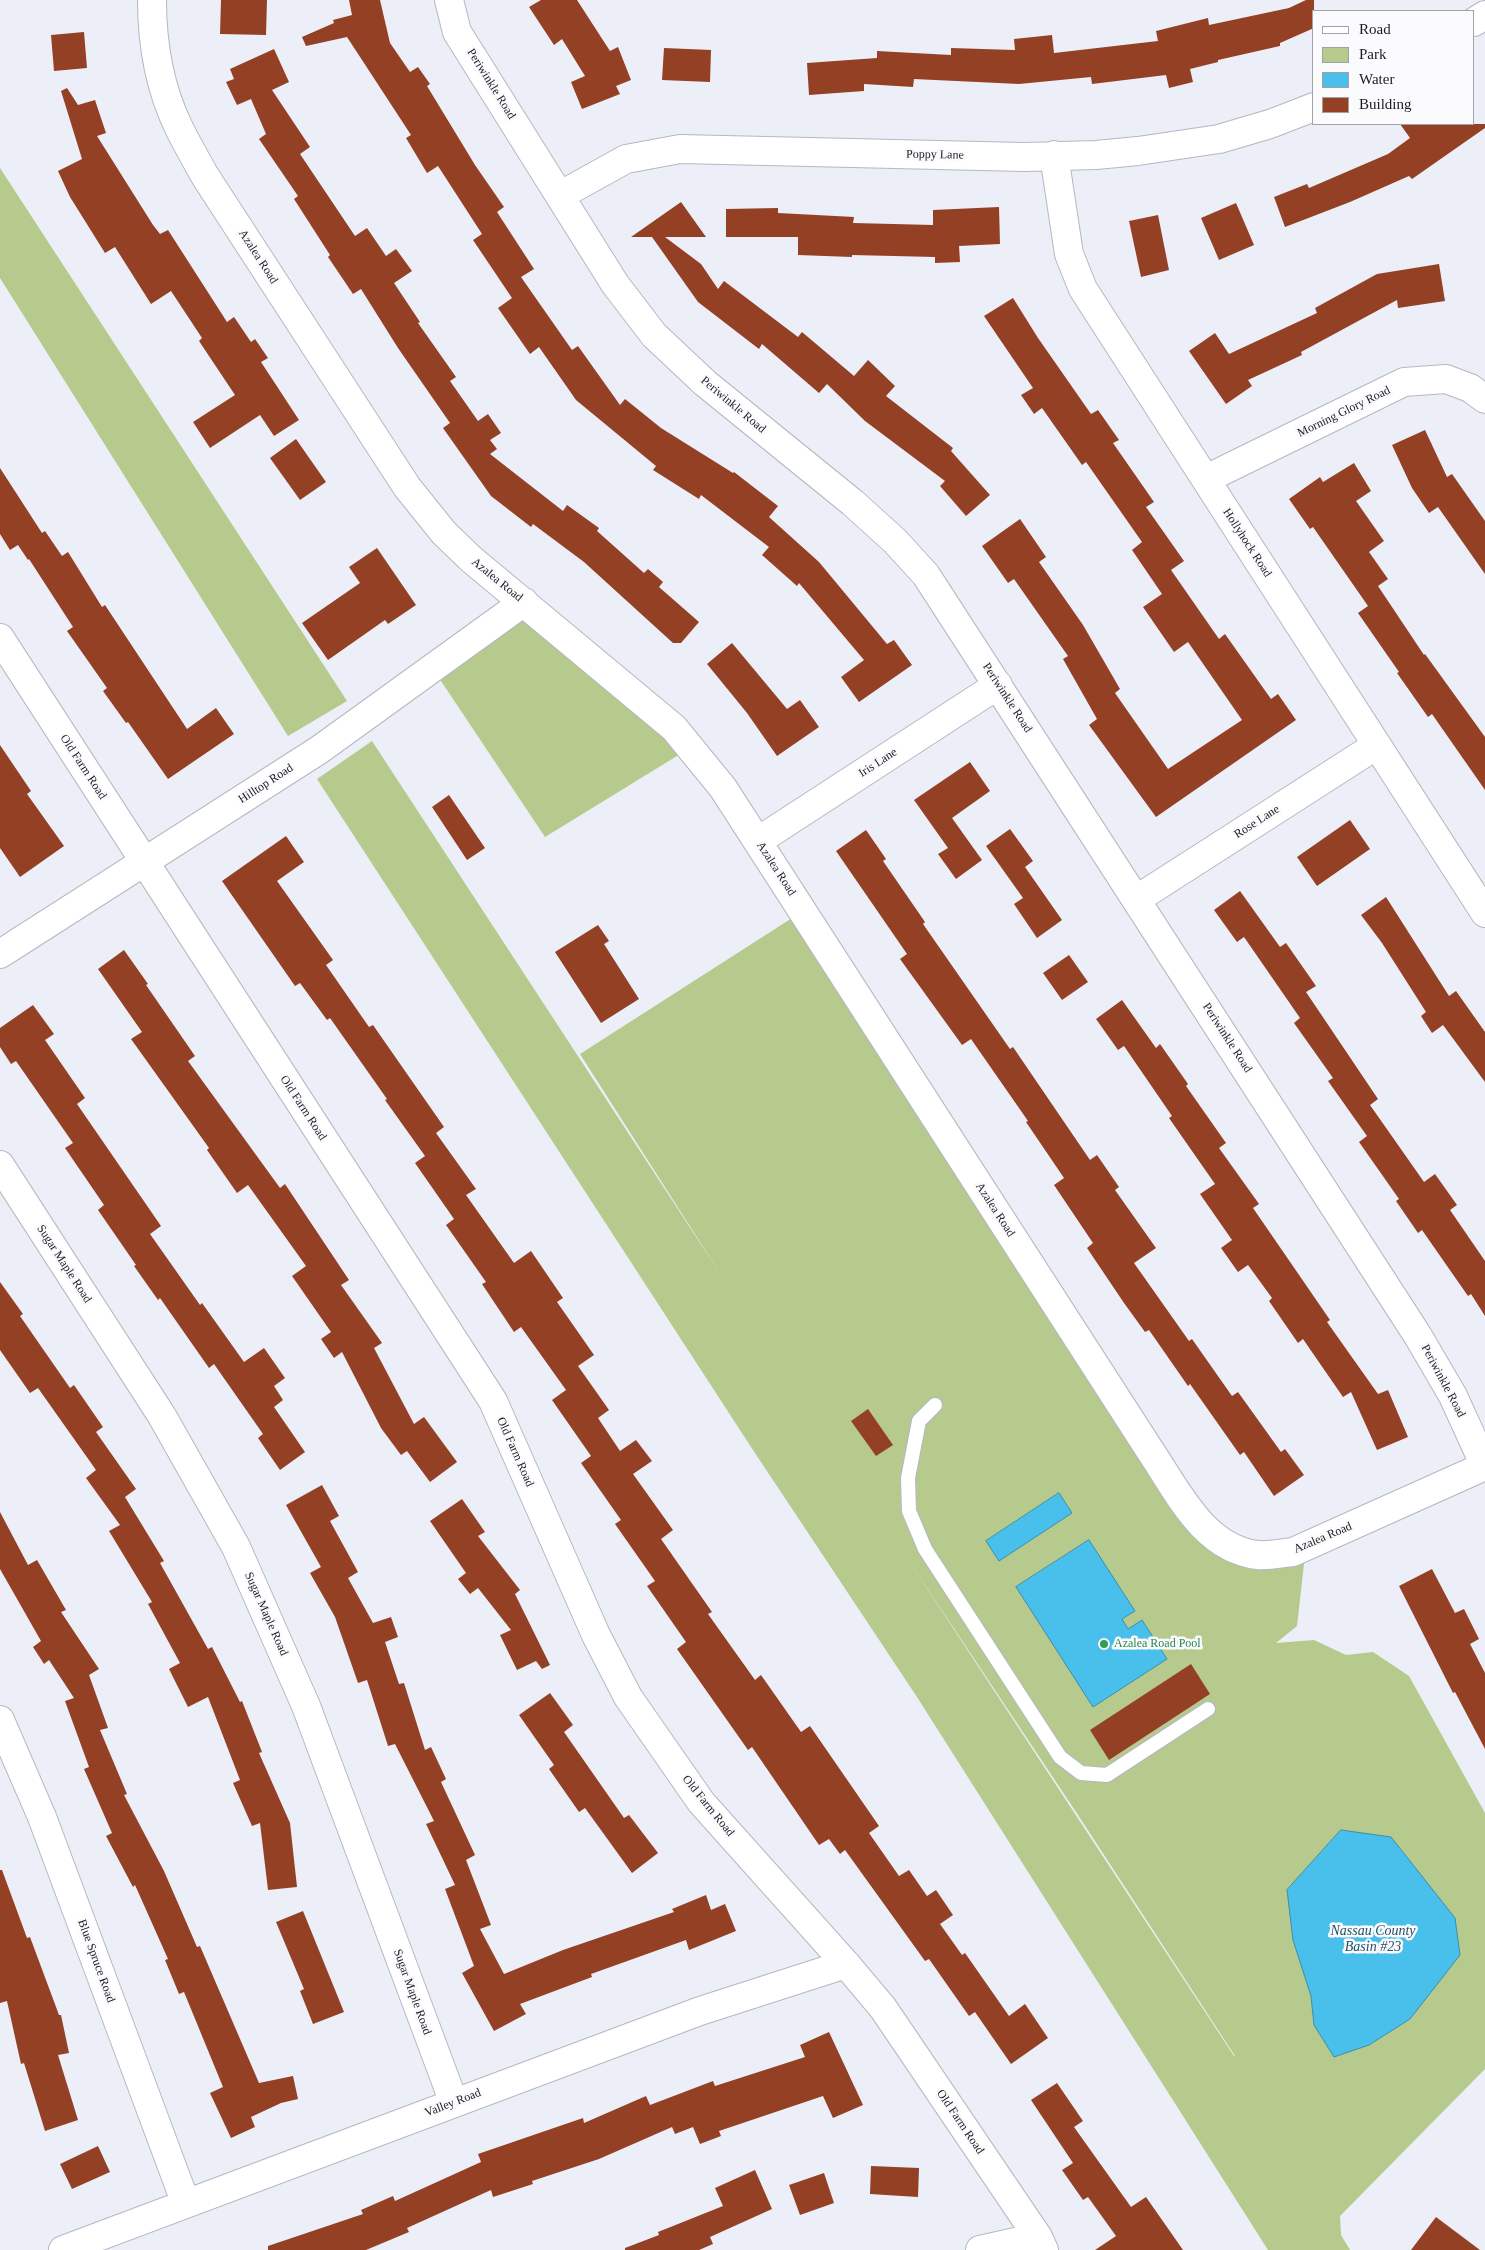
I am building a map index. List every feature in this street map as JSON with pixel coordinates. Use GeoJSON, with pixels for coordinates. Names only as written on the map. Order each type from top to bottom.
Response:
{"type":"FeatureCollection","features":[{"type":"Feature","properties":{"kind":"street","name":"Azalea Road"},"geometry":{"type":"LineString","coordinates":[[152,0],[152,19],[160,74],[178,127],[205,176],[407,487],[444,533],[464,553],[674,728],[723,788],[1151,1452],[1192,1513],[1210,1533],[1223,1544],[1246,1553],[1260,1555],[1293,1552],[1485,1466]]}},
{"type":"Feature","properties":{"kind":"street","name":"Periwinkle Road"},"geometry":{"type":"LineString","coordinates":[[449,0],[457,32],[615,284],[654,335],[705,383],[853,503],[895,541],[926,576],[1137,899],[1418,1336],[1453,1396],[1485,1466]]}},
{"type":"Feature","properties":{"kind":"street","name":"Poppy Lane"},"geometry":{"type":"LineString","coordinates":[[560,195],[626,159],[680,149],[1014,157],[1096,155],[1219,139],[1270,124],[1312,108]]}},
{"type":"Feature","properties":{"kind":"street","name":"Hollyhock Road"},"geometry":{"type":"LineString","coordinates":[[1054,155],[1069,254],[1083,288],[1485,913]]}},
{"type":"Feature","properties":{"kind":"street","name":"Morning Glory Road"},"geometry":{"type":"LineString","coordinates":[[1206,479],[1404,382],[1446,379],[1470,388],[1485,399]]}},
{"type":"Feature","properties":{"kind":"street","name":"Hilltop Road"},"geometry":{"type":"LineString","coordinates":[[0,954],[319,750],[524,602]]}},
{"type":"Feature","properties":{"kind":"street","name":"Old Farm Road"},"geometry":{"type":"LineString","coordinates":[[0,638],[493,1401],[596,1635],[628,1697],[701,1802],[846,1964],[895,2025],[1041,2244]]}},
{"type":"Feature","properties":{"kind":"street","name":"Iris Lane"},"geometry":{"type":"LineString","coordinates":[[758,840],[998,685]]}},
{"type":"Feature","properties":{"kind":"street","name":"Rose Lane"},"geometry":{"type":"LineString","coordinates":[[1137,899],[1377,744]]}},
{"type":"Feature","properties":{"kind":"street","name":"Sugar Maple Road"},"geometry":{"type":"LineString","coordinates":[[0,1165],[162,1416],[236,1547],[306,1706],[454,2102]]}},
{"type":"Feature","properties":{"kind":"street","name":"Blue Spruce Road"},"geometry":{"type":"LineString","coordinates":[[0,1720],[42,1817],[186,2204]]}},
{"type":"Feature","properties":{"kind":"street","name":"Valley Road"},"geometry":{"type":"LineString","coordinates":[[63,2250],[700,2011],[846,1964]]}},
{"type":"Feature","properties":{"kind":"street"},"geometry":{"type":"LineString","coordinates":[[980,2250],[1041,2244]]}},
{"type":"Feature","properties":{"kind":"lane"},"geometry":{"type":"LineString","coordinates":[[935,1405],[919,1420],[908,1478],[909,1510],[925,1549],[1060,1757],[1081,1773],[1106,1775],[1208,1709]]}},
{"type":"Feature","properties":{"kind":"green space"},"geometry":{"type":"Polygon","coordinates":[[[0,168],[347,701],[288,736],[0,278],[0,168]]]}},
{"type":"Feature","properties":{"kind":"green space"},"geometry":{"type":"Polygon","coordinates":[[[524,602],[690,748],[545,837],[433,669],[524,602]]]}},
{"type":"Feature","properties":{"kind":"green space"},"geometry":{"type":"Polygon","coordinates":[[[372,741],[721,1275],[580,1054],[803,911],[1223,1544],[1306,1546],[1297,1626],[1276,1643],[1314,1640],[1346,1655],[1373,1652],[1409,1676],[1485,1813],[1485,2069],[1340,2216],[1341,2235],[1350,2250],[1268,2250],[917,1697],[753,1450],[317,779],[372,741]],[[905,1555],[1235,2056],[1078,1815],[905,1555]]]}},
{"type":"Feature","properties":{"kind":"water"},"geometry":{"type":"Polygon","coordinates":[[[1059,1493],[1072,1513],[999,1561],[986,1541],[1059,1493]]]}},
{"type":"Feature","properties":{"kind":"water"},"geometry":{"type":"Polygon","coordinates":[[[1089,1540],[1135,1611],[1122,1619],[1128,1629],[1142,1620],[1167,1659],[1093,1707],[1016,1587],[1089,1540]]]}},
{"type":"Feature","properties":{"kind":"water","name":"Nassau County Basin #23"},"geometry":{"type":"Polygon","coordinates":[[[1341,1830],[1391,1837],[1455,1918],[1460,1955],[1410,2019],[1369,2045],[1334,2057],[1314,2025],[1311,1996],[1293,1940],[1287,1890],[1341,1830]]]}},
{"type":"Feature","properties":{"kind":"building"},"geometry":{"type":"Polygon","coordinates":[[[221,0],[267,0],[266,35],[220,34],[221,0]]]}},
{"type":"Feature","properties":{"kind":"building"},"geometry":{"type":"Polygon","coordinates":[[[349,0],[380,0],[390,43],[410,72],[418,67],[430,84],[427,86],[475,165],[504,207],[497,212],[534,269],[521,277],[572,350],[578,346],[620,405],[625,399],[661,428],[734,472],[778,506],[769,517],[819,562],[887,644],[894,640],[912,665],[859,702],[841,677],[864,660],[799,583],[797,586],[762,555],[769,547],[701,495],[699,499],[653,470],[656,466],[576,400],[539,347],[530,354],[498,308],[512,298],[473,240],[482,234],[438,166],[427,173],[406,138],[411,135],[347,37],[306,46],[302,37],[334,23],[333,20],[352,15],[349,0]]]}},
{"type":"Feature","properties":{"kind":"building"},"geometry":{"type":"Polygon","coordinates":[[[541,0],[577,0],[610,51],[618,47],[631,80],[616,86],[620,94],[582,109],[571,82],[585,76],[562,39],[554,45],[529,7],[541,0]]]}},
{"type":"Feature","properties":{"kind":"building"},"geometry":{"type":"Polygon","coordinates":[[[1306,0],[1314,0],[1312,29],[1280,43],[1280,46],[1218,60],[1218,62],[1190,69],[1193,82],[1169,88],[1166,75],[1092,84],[1091,77],[1019,84],[914,79],[913,87],[864,84],[864,91],[809,95],[807,63],[877,58],[877,51],[951,55],[951,48],[1015,50],[1014,39],[1052,35],[1054,53],[1158,41],[1156,31],[1208,18],[1209,25],[1289,8],[1306,0]]]}},
{"type":"Feature","properties":{"kind":"building"},"geometry":{"type":"Polygon","coordinates":[[[84,32],[87,68],[54,71],[51,35],[84,32]]]}},
{"type":"Feature","properties":{"kind":"building"},"geometry":{"type":"Polygon","coordinates":[[[664,48],[711,50],[710,82],[662,80],[664,48]]]}},
{"type":"Feature","properties":{"kind":"building"},"geometry":{"type":"Polygon","coordinates":[[[274,49],[289,82],[272,90],[310,147],[300,154],[355,236],[367,228],[386,256],[396,249],[412,271],[394,283],[420,322],[418,323],[456,377],[450,381],[478,421],[488,414],[501,433],[490,440],[497,449],[490,454],[563,511],[567,505],[599,528],[597,531],[644,573],[648,569],[663,582],[659,587],[699,622],[681,643],[673,643],[584,562],[533,524],[531,527],[491,496],[443,428],[450,423],[398,348],[361,289],[353,294],[328,257],[330,255],[294,199],[298,196],[259,139],[266,134],[251,99],[237,105],[226,82],[234,79],[230,69],[274,49]]]}},
{"type":"Feature","properties":{"kind":"building"},"geometry":{"type":"Polygon","coordinates":[[[67,88],[78,105],[95,100],[106,133],[97,136],[153,225],[160,234],[168,230],[227,322],[234,317],[251,342],[255,339],[268,358],[261,362],[299,420],[274,436],[260,415],[210,448],[193,422],[235,395],[199,341],[202,338],[171,291],[151,304],[115,247],[105,253],[70,197],[58,171],[82,159],[61,91],[67,88]]]}},
{"type":"Feature","properties":{"kind":"building"},"geometry":{"type":"Polygon","coordinates":[[[1485,124],[1485,128],[1412,179],[1409,176],[1350,202],[1285,227],[1274,197],[1307,184],[1309,188],[1388,154],[1410,138],[1401,125],[1485,124]]]}},
{"type":"Feature","properties":{"kind":"building"},"geometry":{"type":"Polygon","coordinates":[[[681,202],[706,237],[665,237],[701,264],[718,289],[724,281],[798,337],[802,332],[854,376],[868,360],[895,386],[886,396],[953,448],[951,451],[990,495],[966,516],[940,486],[945,481],[865,421],[827,384],[819,393],[762,344],[759,349],[698,302],[652,237],[631,237],[681,202]]]}},
{"type":"Feature","properties":{"kind":"building"},"geometry":{"type":"Polygon","coordinates":[[[1236,203],[1254,245],[1219,260],[1201,218],[1236,203]]]}},
{"type":"Feature","properties":{"kind":"building"},"geometry":{"type":"Polygon","coordinates":[[[999,207],[1000,244],[959,246],[960,262],[935,263],[935,257],[798,255],[798,237],[726,237],[726,209],[778,208],[778,213],[854,217],[853,223],[933,225],[933,210],[999,207]]]}},
{"type":"Feature","properties":{"kind":"building"},"geometry":{"type":"Polygon","coordinates":[[[1158,215],[1169,270],[1141,277],[1129,221],[1158,215]]]}},
{"type":"Feature","properties":{"kind":"building"},"geometry":{"type":"Polygon","coordinates":[[[1439,264],[1445,301],[1398,308],[1397,300],[1301,352],[1302,355],[1248,380],[1252,386],[1226,404],[1189,351],[1215,333],[1229,354],[1317,313],[1315,308],[1377,274],[1439,264]]]}},
{"type":"Feature","properties":{"kind":"building"},"geometry":{"type":"Polygon","coordinates":[[[1013,298],[1038,338],[1091,414],[1098,410],[1119,440],[1113,443],[1154,502],[1146,507],[1184,561],[1171,570],[1219,639],[1225,634],[1271,699],[1278,694],[1296,720],[1156,817],[1089,725],[1097,719],[1063,659],[1068,656],[1014,579],[1008,583],[982,546],[1020,519],[1046,557],[1039,562],[1083,625],[1120,689],[1115,693],[1168,769],[1242,720],[1188,642],[1174,652],[1143,607],[1162,594],[1132,550],[1142,542],[1086,462],[1082,465],[1042,408],[1034,414],[1021,395],[1033,388],[984,316],[1013,298]]]}},
{"type":"Feature","properties":{"kind":"building"},"geometry":{"type":"Polygon","coordinates":[[[1425,430],[1447,477],[1452,474],[1485,521],[1485,574],[1438,507],[1429,513],[1412,488],[1392,445],[1425,430]]]}},
{"type":"Feature","properties":{"kind":"building"},"geometry":{"type":"Polygon","coordinates":[[[296,439],[326,482],[300,500],[270,458],[296,439]]]}},
{"type":"Feature","properties":{"kind":"building"},"geometry":{"type":"Polygon","coordinates":[[[1354,463],[1371,491],[1356,501],[1384,541],[1369,552],[1388,579],[1378,586],[1424,655],[1485,737],[1485,790],[1432,714],[1428,717],[1397,673],[1399,672],[1358,613],[1368,606],[1313,527],[1310,529],[1289,499],[1320,477],[1323,482],[1354,463]]]}},
{"type":"Feature","properties":{"kind":"building"},"geometry":{"type":"Polygon","coordinates":[[[0,468],[42,533],[45,531],[62,556],[68,552],[102,607],[105,605],[187,729],[216,708],[234,734],[168,779],[128,722],[126,723],[103,691],[107,688],[67,631],[73,627],[29,559],[18,545],[10,550],[0,534],[0,468]]]}},
{"type":"Feature","properties":{"kind":"building"},"geometry":{"type":"Polygon","coordinates":[[[377,548],[416,605],[388,624],[385,620],[328,660],[302,623],[360,583],[349,567],[377,548]]]}},
{"type":"Feature","properties":{"kind":"building"},"geometry":{"type":"Polygon","coordinates":[[[732,643],[787,709],[800,700],[819,727],[777,756],[747,713],[707,664],[732,643]]]}},
{"type":"Feature","properties":{"kind":"building"},"geometry":{"type":"Polygon","coordinates":[[[0,745],[31,791],[27,794],[64,846],[20,877],[0,848],[0,745]]]}},
{"type":"Feature","properties":{"kind":"building"},"geometry":{"type":"Polygon","coordinates":[[[970,762],[990,791],[952,818],[982,860],[956,879],[938,854],[948,848],[914,800],[970,762]]]}},
{"type":"Feature","properties":{"kind":"building"},"geometry":{"type":"Polygon","coordinates":[[[449,795],[485,848],[467,860],[432,807],[449,795]]]}},
{"type":"Feature","properties":{"kind":"building"},"geometry":{"type":"Polygon","coordinates":[[[1350,820],[1370,849],[1317,886],[1297,857],[1350,820]]]}},
{"type":"Feature","properties":{"kind":"building"},"geometry":{"type":"Polygon","coordinates":[[[1010,829],[1033,861],[1025,867],[1062,920],[1037,938],[1014,904],[1023,898],[986,846],[1010,829]]]}},
{"type":"Feature","properties":{"kind":"building"},"geometry":{"type":"Polygon","coordinates":[[[866,830],[886,859],[883,861],[925,922],[923,924],[1010,1049],[1013,1047],[1090,1160],[1097,1155],[1119,1187],[1115,1190],[1156,1248],[1134,1263],[1189,1341],[1192,1339],[1232,1396],[1238,1392],[1281,1452],[1285,1449],[1304,1475],[1274,1496],[1244,1452],[1240,1455],[1149,1330],[1145,1332],[1124,1303],[1087,1248],[1093,1243],[1054,1185],[1064,1178],[1026,1122],[1028,1121],[971,1039],[962,1045],[900,959],[907,954],[836,851],[866,830]]]}},
{"type":"Feature","properties":{"kind":"building"},"geometry":{"type":"Polygon","coordinates":[[[286,836],[304,862],[277,881],[333,960],[326,965],[369,1027],[373,1025],[444,1127],[436,1133],[476,1189],[466,1195],[514,1263],[531,1251],[563,1298],[557,1302],[594,1355],[578,1366],[609,1410],[598,1418],[620,1451],[636,1440],[652,1461],[633,1474],[673,1530],[661,1539],[712,1612],[708,1614],[755,1680],[761,1675],[801,1732],[810,1726],[879,1826],[869,1833],[899,1876],[909,1870],[927,1896],[936,1890],[953,1915],[940,1924],[962,1955],[965,1953],[1009,2016],[1025,2004],[1048,2038],[1011,2064],[975,2012],[969,2016],[929,1959],[925,1961],[845,1850],[840,1854],[829,1839],[819,1845],[752,1747],[748,1750],[677,1649],[686,1642],[647,1586],[655,1581],[615,1524],[621,1520],[581,1463],[591,1456],[552,1400],[566,1390],[521,1327],[514,1332],[482,1284],[486,1282],[446,1225],[454,1219],[415,1163],[425,1156],[385,1100],[387,1099],[330,1018],[327,1020],[300,983],[295,986],[222,881],[286,836]]]}},
{"type":"Feature","properties":{"kind":"building"},"geometry":{"type":"Polygon","coordinates":[[[1240,891],[1280,947],[1286,943],[1316,986],[1306,992],[1378,1099],[1370,1105],[1424,1182],[1435,1174],[1457,1205],[1450,1210],[1485,1261],[1485,1316],[1471,1294],[1468,1296],[1422,1230],[1418,1233],[1396,1201],[1399,1199],[1359,1142],[1367,1136],[1328,1081],[1333,1078],[1294,1023],[1300,1018],[1244,937],[1237,942],[1214,910],[1240,891]]]}},
{"type":"Feature","properties":{"kind":"building"},"geometry":{"type":"Polygon","coordinates":[[[1386,897],[1449,996],[1456,991],[1485,1032],[1485,1082],[1443,1025],[1432,1033],[1421,1016],[1426,1012],[1382,943],[1361,915],[1386,897]]]}},
{"type":"Feature","properties":{"kind":"building"},"geometry":{"type":"Polygon","coordinates":[[[598,925],[609,941],[604,944],[639,999],[601,1023],[555,952],[598,925]]]}},
{"type":"Feature","properties":{"kind":"building"},"geometry":{"type":"Polygon","coordinates":[[[124,950],[195,1056],[188,1061],[280,1188],[285,1184],[349,1280],[341,1285],[382,1343],[374,1348],[414,1424],[424,1417],[457,1462],[430,1482],[407,1451],[401,1455],[381,1428],[342,1352],[334,1358],[321,1339],[331,1332],[292,1276],[306,1266],[248,1185],[237,1193],[207,1150],[209,1148],[131,1039],[142,1032],[98,969],[124,950]]]}},
{"type":"Feature","properties":{"kind":"building"},"geometry":{"type":"Polygon","coordinates":[[[1069,955],[1088,982],[1062,1000],[1043,973],[1069,955]]]}},
{"type":"Feature","properties":{"kind":"building"},"geometry":{"type":"Polygon","coordinates":[[[1122,1000],[1156,1048],[1160,1044],[1188,1084],[1186,1086],[1226,1143],[1219,1148],[1259,1204],[1253,1208],[1330,1320],[1327,1322],[1378,1394],[1388,1390],[1408,1437],[1377,1450],[1351,1392],[1343,1397],[1303,1339],[1298,1343],[1269,1301],[1272,1298],[1248,1265],[1238,1272],[1221,1248],[1232,1240],[1200,1194],[1215,1184],[1169,1118],[1172,1116],[1124,1046],[1118,1050],[1096,1019],[1122,1000]]]}},
{"type":"Feature","properties":{"kind":"building"},"geometry":{"type":"Polygon","coordinates":[[[33,1005],[54,1034],[45,1040],[85,1098],[77,1104],[161,1226],[150,1234],[200,1305],[202,1303],[244,1362],[264,1348],[285,1378],[274,1386],[283,1400],[274,1407],[305,1452],[280,1470],[258,1438],[263,1434],[214,1364],[209,1368],[160,1298],[158,1300],[134,1266],[136,1265],[98,1210],[104,1205],[65,1148],[73,1143],[16,1061],[11,1064],[0,1047],[0,1028],[33,1005]]]}},
{"type":"Feature","properties":{"kind":"building"},"geometry":{"type":"Polygon","coordinates":[[[0,1282],[23,1314],[20,1316],[70,1388],[74,1385],[103,1427],[96,1432],[136,1489],[125,1497],[164,1561],[160,1563],[208,1649],[212,1647],[240,1702],[242,1701],[262,1752],[259,1753],[290,1823],[297,1887],[268,1890],[260,1823],[252,1826],[233,1783],[240,1780],[208,1697],[188,1707],[169,1669],[180,1663],[148,1604],[152,1602],[109,1531],[120,1525],[86,1478],[96,1470],[38,1388],[30,1393],[0,1350],[0,1282]]]}},
{"type":"Feature","properties":{"kind":"building"},"geometry":{"type":"Polygon","coordinates":[[[868,1409],[893,1445],[876,1456],[851,1421],[868,1409]]]}},
{"type":"Feature","properties":{"kind":"building"},"geometry":{"type":"Polygon","coordinates":[[[322,1485],[339,1516],[330,1521],[358,1572],[348,1578],[373,1623],[391,1617],[398,1637],[385,1642],[399,1684],[404,1683],[425,1750],[431,1747],[446,1779],[441,1782],[475,1855],[466,1860],[491,1925],[480,1929],[504,1974],[563,1950],[674,1912],[672,1909],[706,1895],[711,1910],[725,1904],[736,1931],[689,1950],[686,1940],[591,1974],[592,1977],[520,2004],[526,2014],[494,2031],[462,1973],[474,1966],[445,1889],[455,1885],[426,1824],[434,1821],[395,1744],[388,1746],[367,1680],[358,1683],[335,1617],[310,1573],[321,1567],[286,1505],[322,1485]]]}},
{"type":"Feature","properties":{"kind":"building"},"geometry":{"type":"Polygon","coordinates":[[[462,1499],[485,1532],[478,1536],[520,1590],[515,1594],[550,1665],[542,1669],[536,1661],[517,1670],[500,1635],[511,1630],[478,1588],[470,1594],[458,1579],[466,1573],[430,1521],[462,1499]]]}},
{"type":"Feature","properties":{"kind":"building"},"geometry":{"type":"Polygon","coordinates":[[[0,1512],[28,1565],[37,1560],[66,1610],[61,1612],[99,1669],[89,1675],[108,1728],[100,1730],[127,1794],[124,1795],[164,1871],[197,1947],[200,1946],[259,2083],[293,2076],[298,2099],[281,2103],[251,2117],[255,2127],[231,2138],[210,2093],[223,2087],[184,1992],[179,1994],[165,1960],[168,1959],[135,1885],[133,1887],[106,1836],[112,1833],[84,1769],[89,1767],[65,1701],[74,1698],[49,1660],[44,1664],[33,1647],[41,1641],[0,1569],[0,1512]]]}},
{"type":"Feature","properties":{"kind":"building"},"geometry":{"type":"Polygon","coordinates":[[[1432,1569],[1455,1613],[1464,1609],[1479,1639],[1470,1644],[1485,1673],[1485,1749],[1455,1692],[1453,1693],[1399,1586],[1432,1569]]]}},
{"type":"Feature","properties":{"kind":"building"},"geometry":{"type":"Polygon","coordinates":[[[1191,1664],[1210,1694],[1109,1760],[1090,1730],[1191,1664]]]}},
{"type":"Feature","properties":{"kind":"building"},"geometry":{"type":"Polygon","coordinates":[[[550,1693],[573,1725],[564,1732],[624,1818],[629,1815],[658,1853],[632,1873],[585,1808],[579,1812],[549,1769],[554,1765],[519,1715],[550,1693]]]}},
{"type":"Feature","properties":{"kind":"building"},"geometry":{"type":"Polygon","coordinates":[[[0,1870],[2,1870],[27,1938],[30,1937],[59,2015],[61,2015],[69,2053],[58,2055],[78,2120],[45,2131],[24,2063],[21,2064],[7,2001],[0,2003],[0,1870]]]}},
{"type":"Feature","properties":{"kind":"building"},"geometry":{"type":"Polygon","coordinates":[[[303,1911],[344,2012],[313,2024],[300,1991],[304,1989],[276,1922],[303,1911]]]}},
{"type":"Feature","properties":{"kind":"building"},"geometry":{"type":"Polygon","coordinates":[[[829,2032],[863,2105],[833,2118],[823,2096],[719,2131],[721,2136],[700,2144],[693,2127],[675,2134],[672,2127],[599,2159],[532,2181],[533,2184],[493,2197],[491,2190],[407,2228],[409,2232],[366,2250],[268,2250],[268,2246],[363,2214],[361,2210],[393,2196],[395,2201],[481,2162],[478,2154],[583,2118],[584,2123],[646,2096],[650,2105],[713,2081],[715,2086],[805,2057],[800,2045],[829,2032]]]}},
{"type":"Feature","properties":{"kind":"building"},"geometry":{"type":"Polygon","coordinates":[[[1057,2083],[1083,2121],[1074,2127],[1131,2207],[1146,2197],[1183,2250],[1095,2250],[1116,2236],[1088,2197],[1083,2200],[1062,2170],[1073,2163],[1031,2100],[1057,2083]]]}},
{"type":"Feature","properties":{"kind":"building"},"geometry":{"type":"Polygon","coordinates":[[[98,2146],[110,2172],[72,2189],[60,2164],[98,2146]]]}},
{"type":"Feature","properties":{"kind":"building"},"geometry":{"type":"Polygon","coordinates":[[[871,2166],[919,2168],[918,2197],[870,2194],[871,2166]]]}},
{"type":"Feature","properties":{"kind":"building"},"geometry":{"type":"Polygon","coordinates":[[[755,2170],[772,2209],[710,2237],[713,2244],[699,2250],[625,2250],[625,2248],[659,2235],[658,2232],[723,2206],[715,2188],[755,2170]]]}},
{"type":"Feature","properties":{"kind":"building"},"geometry":{"type":"Polygon","coordinates":[[[824,2173],[834,2203],[800,2215],[789,2185],[824,2173]]]}},
{"type":"Feature","properties":{"kind":"building"},"geometry":{"type":"Polygon","coordinates":[[[1436,2217],[1480,2250],[1411,2250],[1436,2217]]]}},
{"type":"Feature","properties":{"kind":"place","name":"Azalea Road Pool"},"geometry":{"type":"Point","coordinates":[1104,1644]}}]}
